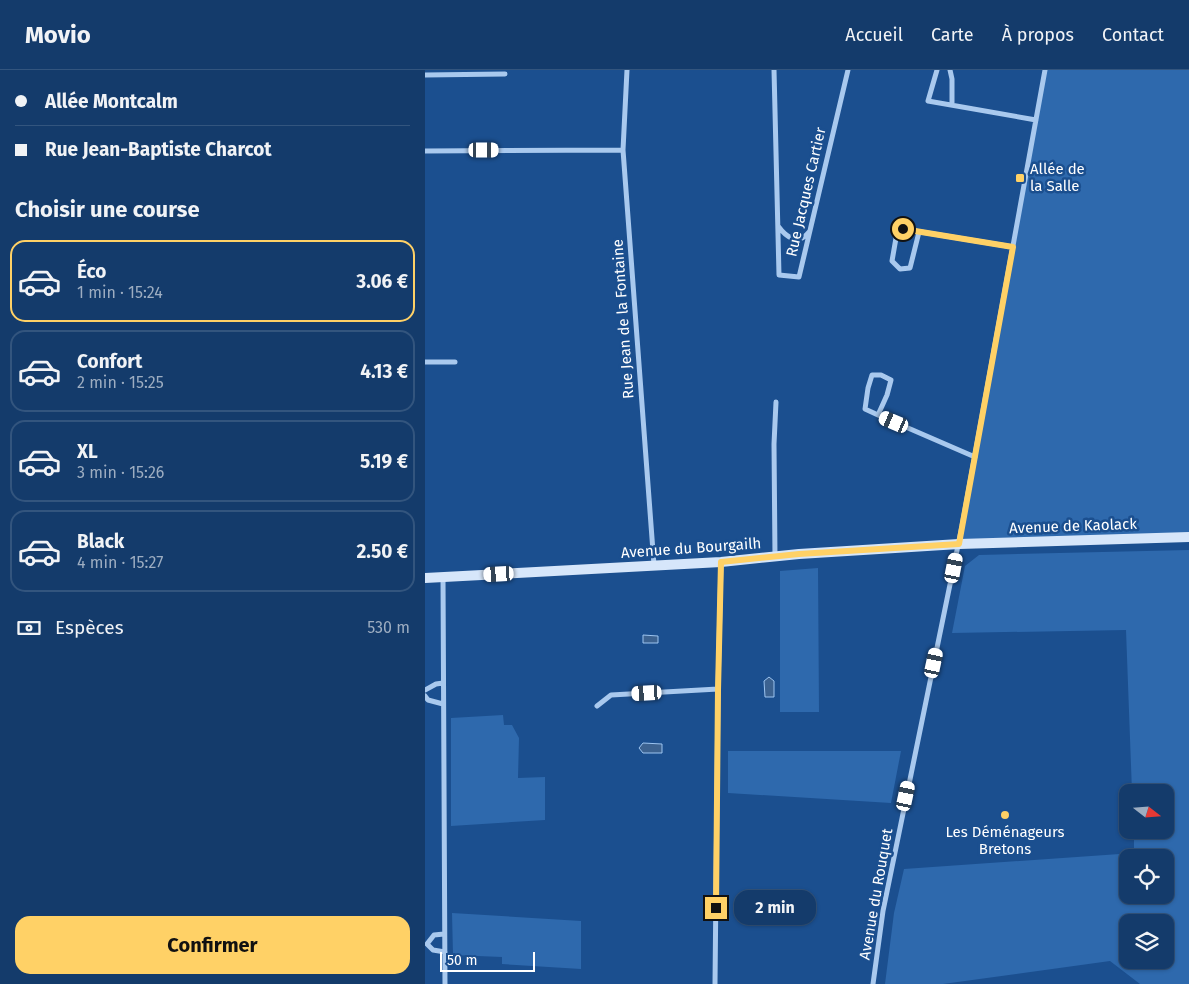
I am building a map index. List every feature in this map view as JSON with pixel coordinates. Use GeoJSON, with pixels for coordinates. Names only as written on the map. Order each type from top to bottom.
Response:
{"type":"FeatureCollection","features":[{"type":"Feature","properties":{"kind":"main road","name":"Avenue de Kaolack"},"geometry":{"type":"LineString","coordinates":[[959,544],[1189,538]]}},
{"type":"Feature","properties":{"kind":"main road","name":"Avenue du Bourgailh"},"geometry":{"type":"LineString","coordinates":[[425,578],[721,562],[799,554],[959,544]]}},
{"type":"Feature","properties":{"kind":"street","name":"Rue Jean de la Fontaine"},"geometry":{"type":"LineString","coordinates":[[627,70],[623,150],[654,565]]}},
{"type":"Feature","properties":{"kind":"street","name":"Rue Jacques Cartier"},"geometry":{"type":"LineString","coordinates":[[774,70],[779,275],[799,277],[848,70]]}},
{"type":"Feature","properties":{"kind":"street"},"geometry":{"type":"LineString","coordinates":[[937,70],[928,101],[1036,120]]}},
{"type":"Feature","properties":{"kind":"street"},"geometry":{"type":"LineString","coordinates":[[950,70],[953,104]]}},
{"type":"Feature","properties":{"kind":"street","name":"Avenue du Rouquet"},"geometry":{"type":"LineString","coordinates":[[873,984],[883,910],[959,544],[1045,70]]}},
{"type":"Feature","properties":{"kind":"street"},"geometry":{"type":"LineString","coordinates":[[425,75],[505,74]]}},
{"type":"Feature","properties":{"kind":"street"},"geometry":{"type":"LineString","coordinates":[[425,151],[623,150]]}},
{"type":"Feature","properties":{"kind":"street"},"geometry":{"type":"LineString","coordinates":[[778,226],[785,235],[791,238],[799,239],[805,237],[810,231]]}},
{"type":"Feature","properties":{"kind":"street"},"geometry":{"type":"LineString","coordinates":[[919,232],[910,268],[900,269],[892,261],[896,238],[903,229],[1013,247]]}},
{"type":"Feature","properties":{"kind":"street"},"geometry":{"type":"LineString","coordinates":[[425,362],[455,362]]}},
{"type":"Feature","properties":{"kind":"street"},"geometry":{"type":"LineString","coordinates":[[878,415],[891,380],[881,375],[872,376],[865,409],[878,415],[975,456]]}},
{"type":"Feature","properties":{"kind":"street"},"geometry":{"type":"LineString","coordinates":[[775,557],[774,444],[777,402]]}},
{"type":"Feature","properties":{"kind":"street"},"geometry":{"type":"LineString","coordinates":[[715,984],[721,562]]}},
{"type":"Feature","properties":{"kind":"street"},"geometry":{"type":"LineString","coordinates":[[443,577],[445,984]]}},
{"type":"Feature","properties":{"kind":"street"},"geometry":{"type":"LineString","coordinates":[[425,690],[436,684],[443,683]]}},
{"type":"Feature","properties":{"kind":"street"},"geometry":{"type":"LineString","coordinates":[[597,706],[611,695],[718,690]]}},
{"type":"Feature","properties":{"kind":"street"},"geometry":{"type":"LineString","coordinates":[[425,696],[429,700],[443,704]]}},
{"type":"Feature","properties":{"kind":"street"},"geometry":{"type":"LineString","coordinates":[[445,934],[434,935],[426,945],[433,950],[445,952]]}},
{"type":"Feature","properties":{"kind":"shaded area"},"geometry":{"type":"Polygon","coordinates":[[[1045,70],[1189,70],[1189,537],[959,544],[1045,70]]]}},
{"type":"Feature","properties":{"kind":"shaded area"},"geometry":{"type":"Polygon","coordinates":[[[1189,550],[1189,984],[1140,984],[1120,969],[1174,969],[1174,914],[1119,914],[1119,968],[1110,961],[943,984],[885,984],[894,913],[904,869],[1119,854],[1119,904],[1174,904],[1174,849],[1134,849],[1134,839],[1174,839],[1174,784],[1132,784],[1126,630],[952,633],[965,566],[979,555],[1189,550]]]}},
{"type":"Feature","properties":{"kind":"shaded area"},"geometry":{"type":"Polygon","coordinates":[[[818,568],[819,712],[780,712],[780,571],[818,568]]]}},
{"type":"Feature","properties":{"kind":"shaded area"},"geometry":{"type":"Polygon","coordinates":[[[643,635],[658,636],[658,643],[643,643],[643,635]]]}},
{"type":"Feature","properties":{"kind":"shaded area"},"geometry":{"type":"Polygon","coordinates":[[[769,677],[774,681],[774,697],[765,697],[764,681],[769,677]]]}},
{"type":"Feature","properties":{"kind":"shaded area"},"geometry":{"type":"Polygon","coordinates":[[[503,715],[504,725],[512,725],[519,738],[518,778],[545,777],[545,820],[451,826],[451,718],[503,715]]]}},
{"type":"Feature","properties":{"kind":"shaded area"},"geometry":{"type":"Polygon","coordinates":[[[643,743],[662,744],[662,753],[643,753],[639,748],[643,743]]]}},
{"type":"Feature","properties":{"kind":"shaded area"},"geometry":{"type":"Polygon","coordinates":[[[728,751],[901,751],[891,803],[728,793],[728,751]]]}},
{"type":"Feature","properties":{"kind":"shaded area"},"geometry":{"type":"Polygon","coordinates":[[[452,913],[581,921],[581,969],[502,964],[502,957],[453,955],[452,913]]]}},
{"type":"Feature","properties":{"kind":"place","name":"Allée de la Salle"},"geometry":{"type":"Point","coordinates":[1020,178]}},
{"type":"Feature","properties":{"kind":"place","name":"Les Déménageurs Bretons"},"geometry":{"type":"Point","coordinates":[1005,815]}},
{"type":"Feature","properties":{"kind":"route"},"geometry":{"type":"LineString","coordinates":[[716,908],[721,562],[799,554],[959,544],[1013,247],[903,229]]}}]}
